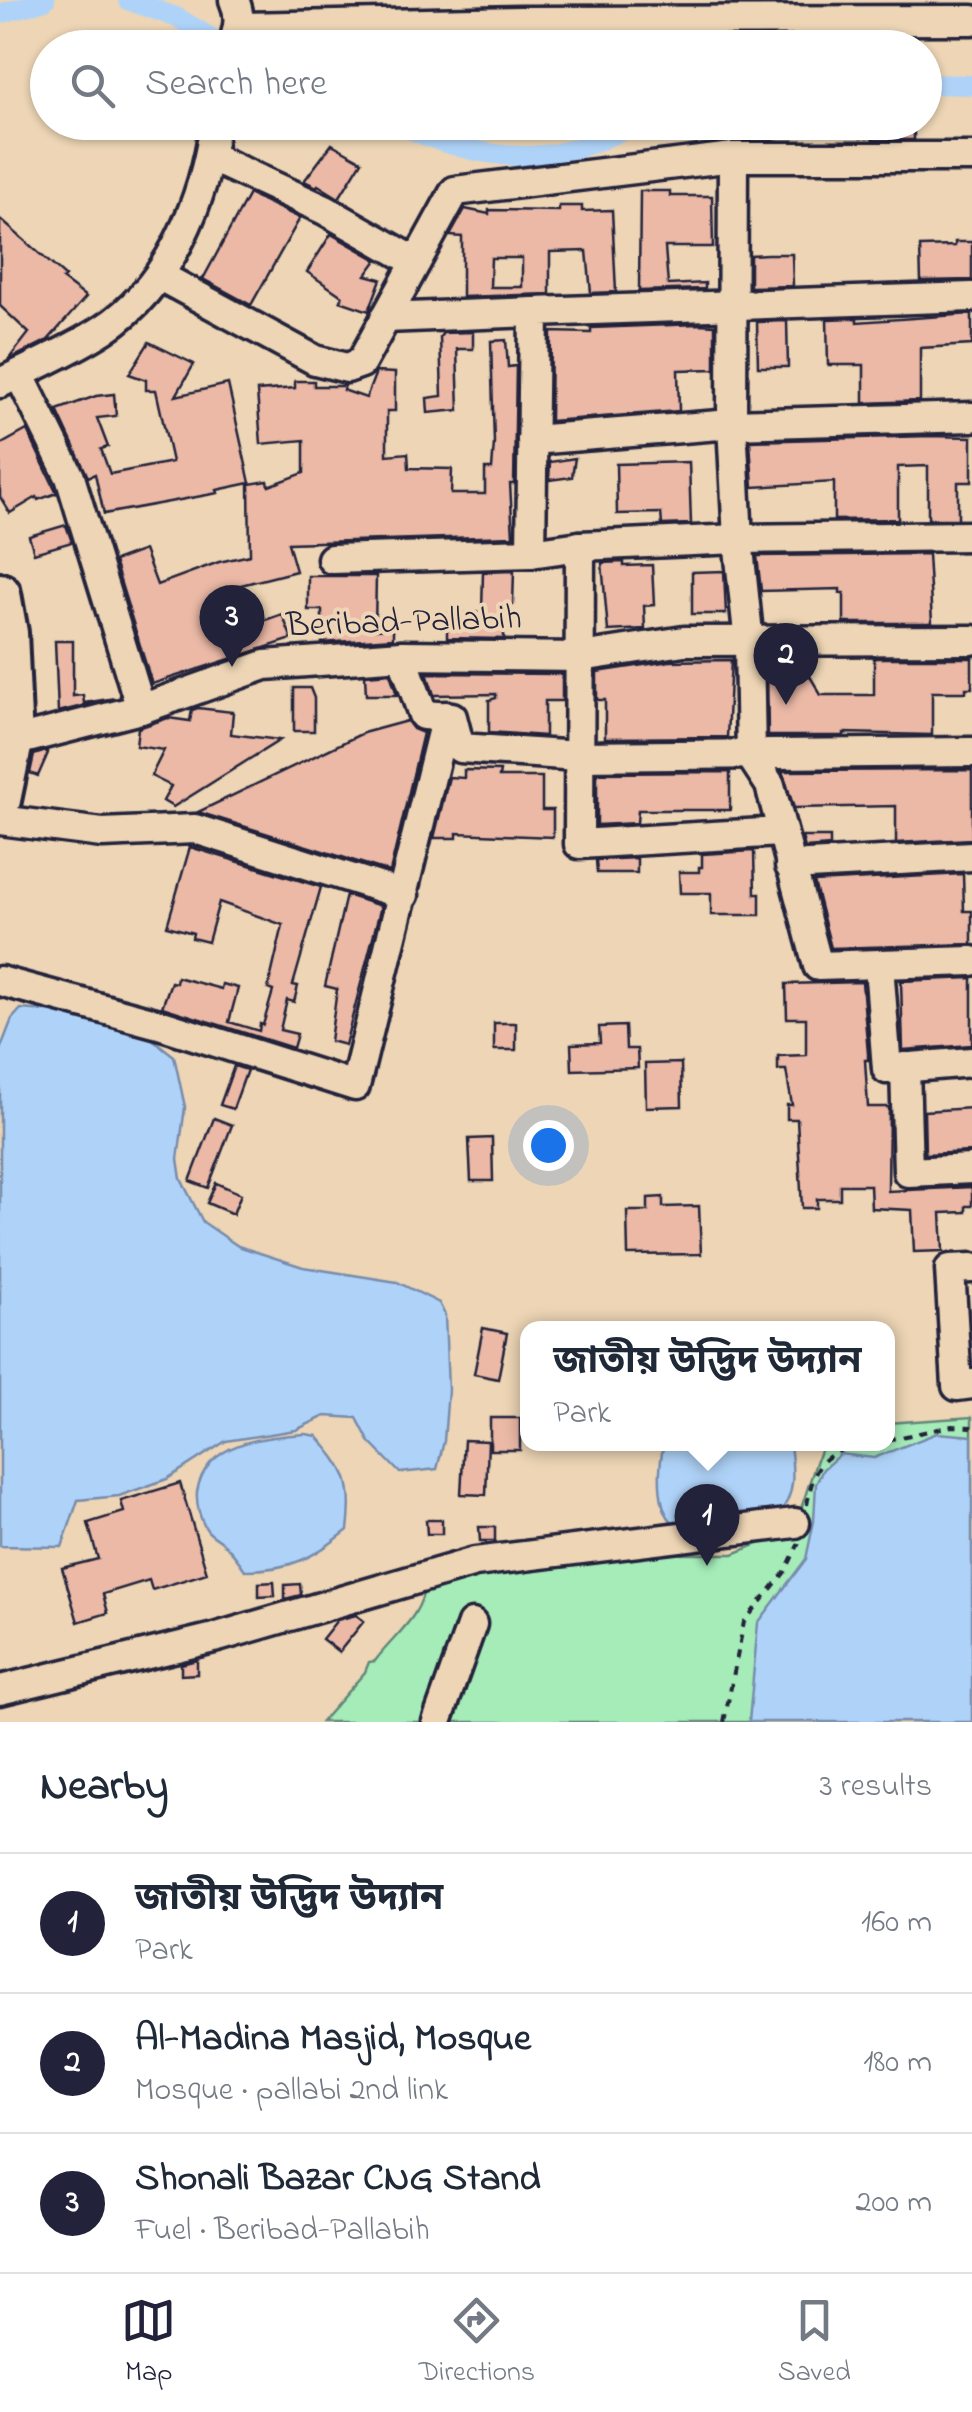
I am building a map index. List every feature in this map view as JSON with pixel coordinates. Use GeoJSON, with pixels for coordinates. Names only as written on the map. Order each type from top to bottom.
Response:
{"type":"FeatureCollection","features":[{"type":"Feature","properties":{"kind":"highway"},"geometry":{"type":"LineString","coordinates":[[0,594],[12,742],[0,800]]}},
{"type":"Feature","properties":{"kind":"street"},"geometry":{"type":"LineString","coordinates":[[236,26],[729,10],[972,20]]}},
{"type":"Feature","properties":{"kind":"street"},"geometry":{"type":"LineString","coordinates":[[141,709],[70,477],[9,378],[106,328],[160,276],[205,178],[212,140]]}},
{"type":"Feature","properties":{"kind":"street"},"geometry":{"type":"LineString","coordinates":[[210,156],[325,210],[416,262]]}},
{"type":"Feature","properties":{"kind":"street"},"geometry":{"type":"LineString","coordinates":[[160,276],[315,360],[347,368],[361,363],[455,191],[733,156],[972,156]]}},
{"type":"Feature","properties":{"kind":"street"},"geometry":{"type":"LineString","coordinates":[[733,156],[732,424],[749,643],[751,756],[770,785],[818,966],[972,961]]}},
{"type":"Feature","properties":{"kind":"street"},"geometry":{"type":"LineString","coordinates":[[385,318],[972,298]]}},
{"type":"Feature","properties":{"kind":"street"},"geometry":{"type":"LineString","coordinates":[[531,553],[534,312]]}},
{"type":"Feature","properties":{"kind":"street"},"geometry":{"type":"LineString","coordinates":[[532,440],[732,424],[972,417]]}},
{"type":"Feature","properties":{"kind":"street"},"geometry":{"type":"LineString","coordinates":[[332,559],[531,553],[580,546],[738,539],[972,536]]}},
{"type":"Feature","properties":{"kind":"street"},"geometry":{"type":"LineString","coordinates":[[580,546],[579,844],[781,832]]}},
{"type":"Feature","properties":{"kind":"street","name":"Beribad-Pallabih"},"geometry":{"type":"LineString","coordinates":[[12,742],[141,709],[265,665],[402,655],[581,657],[684,641],[972,640]]}},
{"type":"Feature","properties":{"kind":"street"},"geometry":{"type":"LineString","coordinates":[[402,655],[423,715],[452,717],[460,748],[578,756],[972,752]]}},
{"type":"Feature","properties":{"kind":"street"},"geometry":{"type":"LineString","coordinates":[[0,981],[159,1024],[355,1086],[446,716]]}},
{"type":"Feature","properties":{"kind":"street"},"geometry":{"type":"LineString","coordinates":[[0,820],[102,833],[195,829],[404,896]]}},
{"type":"Feature","properties":{"kind":"street"},"geometry":{"type":"LineString","coordinates":[[790,866],[972,856]]}},
{"type":"Feature","properties":{"kind":"street"},"geometry":{"type":"LineString","coordinates":[[880,965],[888,1068],[972,1062]]}},
{"type":"Feature","properties":{"kind":"street"},"geometry":{"type":"LineString","coordinates":[[906,1067],[908,1172],[972,1169]]}},
{"type":"Feature","properties":{"kind":"street"},"geometry":{"type":"LineString","coordinates":[[972,1268],[950,1269],[957,1386],[972,1384]]}},
{"type":"Feature","properties":{"kind":"street"},"geometry":{"type":"LineString","coordinates":[[0,1690],[214,1638],[476,1562],[800,1527]]}},
{"type":"Feature","properties":{"kind":"street"},"geometry":{"type":"LineString","coordinates":[[437,1722],[472,1624]]}},
{"type":"Feature","properties":{"kind":"path"},"geometry":{"type":"LineString","coordinates":[[895,1438],[952,1426],[972,1427]]}},
{"type":"Feature","properties":{"kind":"path"},"geometry":{"type":"LineString","coordinates":[[724,1722],[744,1622],[785,1572],[813,1478],[821,1462],[837,1451]]}},
{"type":"Feature","properties":{"kind":"green space"},"geometry":{"type":"Polygon","coordinates":[[[972,1417],[972,1722],[321,1722],[365,1672],[369,1662],[375,1661],[413,1616],[425,1583],[652,1547],[682,1554],[733,1554],[771,1539],[800,1512],[820,1451],[895,1451],[895,1422],[972,1417]]]}},
{"type":"Feature","properties":{"kind":"water"},"geometry":{"type":"Polygon","coordinates":[[[21,1009],[93,1015],[142,1031],[174,1056],[185,1107],[178,1159],[181,1179],[203,1222],[238,1246],[303,1267],[397,1282],[439,1303],[445,1315],[448,1390],[444,1441],[437,1469],[400,1473],[369,1441],[357,1418],[325,1416],[296,1430],[226,1441],[167,1479],[119,1496],[78,1500],[62,1547],[0,1546],[0,1050],[12,1019],[21,1009]]]}},
{"type":"Feature","properties":{"kind":"water"},"geometry":{"type":"Polygon","coordinates":[[[937,1433],[972,1436],[972,1722],[749,1722],[758,1623],[806,1559],[816,1484],[823,1469],[840,1454],[874,1458],[937,1433]]]}},
{"type":"Feature","properties":{"kind":"water"},"geometry":{"type":"Polygon","coordinates":[[[306,1434],[317,1436],[346,1478],[350,1500],[348,1530],[301,1560],[276,1568],[245,1570],[202,1522],[197,1492],[202,1475],[224,1452],[239,1445],[306,1434]]]}},
{"type":"Feature","properties":{"kind":"water"},"geometry":{"type":"Polygon","coordinates":[[[663,1451],[791,1451],[792,1481],[788,1499],[778,1514],[684,1528],[667,1515],[660,1492],[663,1451]]]}},
{"type":"Feature","properties":{"kind":"building"},"geometry":{"type":"Polygon","coordinates":[[[332,144],[362,161],[339,198],[304,181],[332,144]]]}},
{"type":"Feature","properties":{"kind":"building"},"geometry":{"type":"Polygon","coordinates":[[[640,191],[712,196],[713,247],[665,247],[668,285],[705,283],[705,289],[639,291],[640,191]]]}},
{"type":"Feature","properties":{"kind":"building"},"geometry":{"type":"Polygon","coordinates":[[[249,194],[300,218],[251,305],[203,279],[249,194]]]}},
{"type":"Feature","properties":{"kind":"building"},"geometry":{"type":"Polygon","coordinates":[[[559,206],[582,206],[582,211],[612,210],[616,292],[591,293],[587,251],[550,252],[550,294],[462,297],[462,237],[450,236],[465,209],[489,214],[489,210],[559,211],[559,206]],[[491,258],[490,287],[522,287],[522,258],[491,258]]]}},
{"type":"Feature","properties":{"kind":"building"},"geometry":{"type":"Polygon","coordinates":[[[0,219],[86,297],[48,340],[8,360],[29,333],[0,306],[0,219]]]}},
{"type":"Feature","properties":{"kind":"building"},"geometry":{"type":"Polygon","coordinates":[[[331,234],[377,260],[366,275],[381,279],[369,311],[340,301],[342,296],[307,272],[331,234]]]}},
{"type":"Feature","properties":{"kind":"building"},"geometry":{"type":"Polygon","coordinates":[[[955,242],[972,242],[972,280],[921,281],[920,247],[955,246],[955,242]]]}},
{"type":"Feature","properties":{"kind":"building"},"geometry":{"type":"Polygon","coordinates":[[[792,254],[793,286],[750,287],[750,255],[792,254]]]}},
{"type":"Feature","properties":{"kind":"building"},"geometry":{"type":"Polygon","coordinates":[[[972,314],[972,345],[920,348],[920,401],[864,403],[864,365],[828,365],[827,319],[857,318],[857,322],[972,314]]]}},
{"type":"Feature","properties":{"kind":"building"},"geometry":{"type":"Polygon","coordinates":[[[787,321],[788,367],[758,367],[757,322],[787,321]]]}},
{"type":"Feature","properties":{"kind":"building"},"geometry":{"type":"Polygon","coordinates":[[[715,325],[715,369],[678,370],[679,411],[550,421],[551,332],[591,333],[591,328],[715,325]]]}},
{"type":"Feature","properties":{"kind":"building"},"geometry":{"type":"Polygon","coordinates":[[[473,332],[473,349],[457,349],[459,410],[428,413],[427,398],[442,396],[440,337],[443,333],[473,332]]]}},
{"type":"Feature","properties":{"kind":"building"},"geometry":{"type":"Polygon","coordinates":[[[506,340],[508,367],[516,366],[514,484],[510,484],[513,536],[288,543],[296,571],[221,590],[237,630],[282,614],[292,639],[152,684],[114,561],[144,550],[157,585],[250,555],[249,484],[268,481],[269,486],[304,473],[304,440],[261,444],[257,391],[295,388],[295,381],[314,381],[314,386],[345,386],[343,390],[366,398],[376,372],[395,373],[395,411],[387,411],[387,455],[408,453],[409,468],[452,469],[451,494],[485,494],[485,469],[492,469],[494,443],[491,341],[506,340]]]}},
{"type":"Feature","properties":{"kind":"building"},"geometry":{"type":"Polygon","coordinates":[[[149,342],[194,364],[176,396],[228,384],[250,483],[217,490],[218,493],[104,514],[95,474],[88,477],[57,410],[114,394],[116,416],[97,418],[108,447],[101,449],[110,474],[172,462],[156,390],[146,390],[146,380],[129,374],[149,342]]]}},
{"type":"Feature","properties":{"kind":"building"},"geometry":{"type":"Polygon","coordinates":[[[27,430],[57,493],[38,500],[37,497],[10,513],[0,497],[0,445],[27,430]]]}},
{"type":"Feature","properties":{"kind":"building"},"geometry":{"type":"Polygon","coordinates":[[[972,437],[972,482],[958,482],[958,519],[928,519],[928,466],[898,467],[898,519],[834,520],[834,482],[753,487],[750,441],[972,437]]]}},
{"type":"Feature","properties":{"kind":"building"},"geometry":{"type":"Polygon","coordinates":[[[575,458],[572,477],[549,480],[550,462],[575,458]]]}},
{"type":"Feature","properties":{"kind":"building"},"geometry":{"type":"Polygon","coordinates":[[[689,462],[691,524],[662,525],[661,513],[617,514],[616,464],[689,462]]]}},
{"type":"Feature","properties":{"kind":"building"},"geometry":{"type":"Polygon","coordinates":[[[66,525],[72,542],[34,553],[29,536],[66,525]]]}},
{"type":"Feature","properties":{"kind":"building"},"geometry":{"type":"Polygon","coordinates":[[[928,554],[932,623],[844,623],[844,593],[840,589],[761,591],[757,556],[928,554]]]}},
{"type":"Feature","properties":{"kind":"building"},"geometry":{"type":"Polygon","coordinates":[[[624,562],[624,566],[652,565],[654,605],[644,606],[645,629],[608,631],[602,563],[624,562]]]}},
{"type":"Feature","properties":{"kind":"building"},"geometry":{"type":"Polygon","coordinates":[[[514,571],[513,605],[504,605],[504,639],[447,638],[447,614],[482,612],[483,572],[514,571]]]}},
{"type":"Feature","properties":{"kind":"building"},"geometry":{"type":"Polygon","coordinates":[[[724,571],[726,614],[692,614],[692,572],[724,571]]]}},
{"type":"Feature","properties":{"kind":"building"},"geometry":{"type":"Polygon","coordinates":[[[308,576],[376,576],[375,629],[393,628],[393,638],[322,643],[322,610],[308,610],[308,576]]]}},
{"type":"Feature","properties":{"kind":"building"},"geometry":{"type":"Polygon","coordinates":[[[55,641],[73,641],[73,696],[83,695],[84,703],[115,698],[58,712],[55,641]]]}},
{"type":"Feature","properties":{"kind":"building"},"geometry":{"type":"Polygon","coordinates":[[[874,658],[972,658],[972,688],[966,688],[966,692],[932,692],[932,735],[768,736],[767,661],[801,661],[821,695],[874,695],[874,658]]]}},
{"type":"Feature","properties":{"kind":"building"},"geometry":{"type":"Polygon","coordinates":[[[731,660],[727,737],[605,738],[605,700],[597,700],[597,672],[670,661],[731,660]]]}},
{"type":"Feature","properties":{"kind":"building"},"geometry":{"type":"Polygon","coordinates":[[[390,673],[397,695],[366,695],[365,675],[390,673]]]}},
{"type":"Feature","properties":{"kind":"building"},"geometry":{"type":"Polygon","coordinates":[[[427,673],[562,674],[562,701],[545,701],[545,736],[489,732],[489,700],[496,698],[496,694],[434,695],[427,673]]]}},
{"type":"Feature","properties":{"kind":"building"},"geometry":{"type":"Polygon","coordinates":[[[294,688],[310,688],[314,698],[314,731],[294,731],[294,688]]]}},
{"type":"Feature","properties":{"kind":"building"},"geometry":{"type":"Polygon","coordinates":[[[192,710],[233,712],[231,734],[280,740],[173,807],[163,801],[171,786],[151,776],[164,750],[136,746],[138,728],[168,718],[190,721],[192,710]]]}},
{"type":"Feature","properties":{"kind":"building"},"geometry":{"type":"Polygon","coordinates":[[[407,721],[423,733],[390,872],[198,812],[363,733],[407,721]]]}},
{"type":"Feature","properties":{"kind":"building"},"geometry":{"type":"Polygon","coordinates":[[[46,751],[38,776],[30,773],[34,755],[46,751]]]}},
{"type":"Feature","properties":{"kind":"building"},"geometry":{"type":"Polygon","coordinates":[[[464,770],[500,771],[499,777],[542,777],[542,810],[553,810],[553,837],[457,833],[457,838],[434,838],[449,777],[464,778],[464,770]]]}},
{"type":"Feature","properties":{"kind":"building"},"geometry":{"type":"Polygon","coordinates":[[[972,770],[972,839],[896,843],[896,806],[794,808],[782,771],[972,770]]]}},
{"type":"Feature","properties":{"kind":"building"},"geometry":{"type":"Polygon","coordinates":[[[730,772],[730,810],[638,810],[637,823],[597,825],[597,773],[730,772]]]}},
{"type":"Feature","properties":{"kind":"building"},"geometry":{"type":"Polygon","coordinates":[[[802,837],[830,837],[830,846],[805,848],[802,837]]]}},
{"type":"Feature","properties":{"kind":"building"},"geometry":{"type":"Polygon","coordinates":[[[190,847],[321,887],[293,985],[298,986],[294,1002],[287,1000],[280,1030],[297,1034],[293,1048],[162,1007],[171,982],[176,983],[177,977],[221,989],[222,984],[238,988],[229,1022],[259,1031],[273,991],[268,989],[283,925],[219,902],[208,942],[167,926],[190,847]]]}},
{"type":"Feature","properties":{"kind":"building"},"geometry":{"type":"Polygon","coordinates":[[[754,851],[755,894],[760,894],[760,915],[711,915],[711,893],[680,893],[679,872],[699,872],[702,854],[754,851]]]}},
{"type":"Feature","properties":{"kind":"building"},"geometry":{"type":"Polygon","coordinates":[[[637,858],[637,873],[597,873],[596,860],[637,858]]]}},
{"type":"Feature","properties":{"kind":"building"},"geometry":{"type":"Polygon","coordinates":[[[963,874],[964,911],[972,911],[972,944],[831,948],[814,882],[963,874]]]}},
{"type":"Feature","properties":{"kind":"building"},"geometry":{"type":"Polygon","coordinates":[[[346,895],[381,906],[345,1045],[330,1041],[337,989],[325,986],[346,895]]]}},
{"type":"Feature","properties":{"kind":"building"},"geometry":{"type":"Polygon","coordinates":[[[972,978],[972,1045],[903,1050],[901,981],[972,978]]]}},
{"type":"Feature","properties":{"kind":"building"},"geometry":{"type":"Polygon","coordinates":[[[862,982],[868,1107],[889,1107],[888,1191],[972,1187],[972,1206],[966,1206],[966,1212],[941,1213],[943,1251],[914,1252],[912,1210],[871,1208],[870,1185],[840,1185],[840,1199],[817,1199],[817,1208],[802,1208],[797,1119],[787,1119],[787,1105],[792,1105],[786,1070],[778,1070],[778,1056],[806,1055],[806,1018],[787,1018],[786,984],[862,982]]]}},
{"type":"Feature","properties":{"kind":"building"},"geometry":{"type":"Polygon","coordinates":[[[494,1023],[516,1023],[516,1050],[494,1050],[494,1023]]]}},
{"type":"Feature","properties":{"kind":"building"},"geometry":{"type":"Polygon","coordinates":[[[625,1026],[626,1049],[637,1049],[638,1068],[572,1070],[571,1044],[600,1043],[599,1027],[625,1026]]]}},
{"type":"Feature","properties":{"kind":"building"},"geometry":{"type":"Polygon","coordinates":[[[681,1063],[682,1106],[646,1107],[645,1064],[681,1063]]]}},
{"type":"Feature","properties":{"kind":"building"},"geometry":{"type":"Polygon","coordinates":[[[234,1066],[247,1070],[233,1109],[220,1105],[234,1066]]]}},
{"type":"Feature","properties":{"kind":"building"},"geometry":{"type":"Polygon","coordinates":[[[972,1108],[972,1152],[925,1154],[924,1111],[972,1108]]]}},
{"type":"Feature","properties":{"kind":"building"},"geometry":{"type":"Polygon","coordinates":[[[214,1118],[232,1125],[208,1188],[190,1181],[214,1118]]]}},
{"type":"Feature","properties":{"kind":"building"},"geometry":{"type":"Polygon","coordinates":[[[492,1138],[493,1181],[471,1181],[469,1139],[492,1138]]]}},
{"type":"Feature","properties":{"kind":"building"},"geometry":{"type":"Polygon","coordinates":[[[216,1183],[241,1194],[233,1214],[207,1203],[216,1183]]]}},
{"type":"Feature","properties":{"kind":"building"},"geometry":{"type":"Polygon","coordinates":[[[663,1197],[663,1207],[699,1206],[701,1254],[628,1255],[627,1211],[648,1211],[648,1198],[663,1197]]]}},
{"type":"Feature","properties":{"kind":"building"},"geometry":{"type":"Polygon","coordinates":[[[483,1328],[507,1333],[498,1379],[474,1374],[483,1328]]]}},
{"type":"Feature","properties":{"kind":"building"},"geometry":{"type":"Polygon","coordinates":[[[490,1418],[520,1418],[520,1450],[490,1450],[490,1418]]]}},
{"type":"Feature","properties":{"kind":"building"},"geometry":{"type":"Polygon","coordinates":[[[464,1440],[488,1441],[486,1495],[461,1494],[464,1440]]]}},
{"type":"Feature","properties":{"kind":"building"},"geometry":{"type":"Polygon","coordinates":[[[180,1483],[207,1573],[152,1590],[149,1580],[103,1594],[108,1613],[78,1622],[62,1568],[98,1559],[88,1523],[124,1512],[121,1501],[180,1483]]]}},
{"type":"Feature","properties":{"kind":"building"},"geometry":{"type":"Polygon","coordinates":[[[426,1520],[442,1520],[442,1534],[427,1534],[426,1520]]]}},
{"type":"Feature","properties":{"kind":"building"},"geometry":{"type":"Polygon","coordinates":[[[479,1527],[495,1527],[495,1541],[480,1541],[479,1527]]]}},
{"type":"Feature","properties":{"kind":"building"},"geometry":{"type":"Polygon","coordinates":[[[274,1582],[275,1596],[259,1597],[259,1583],[274,1582]]]}},
{"type":"Feature","properties":{"kind":"building"},"geometry":{"type":"Polygon","coordinates":[[[300,1584],[301,1595],[285,1599],[285,1585],[300,1584]]]}},
{"type":"Feature","properties":{"kind":"building"},"geometry":{"type":"Polygon","coordinates":[[[356,1615],[364,1621],[339,1652],[322,1639],[337,1620],[356,1615]]]}},
{"type":"Feature","properties":{"kind":"building"},"geometry":{"type":"Polygon","coordinates":[[[197,1660],[197,1674],[181,1675],[181,1664],[197,1660]]]}},
{"type":"Feature","properties":{"kind":"waterway"},"geometry":{"type":"LineString","coordinates":[[0,14],[45,0]]}},
{"type":"Feature","properties":{"kind":"waterway"},"geometry":{"type":"LineString","coordinates":[[128,0],[178,18],[198,30]]}},
{"type":"Feature","properties":{"kind":"waterway"},"geometry":{"type":"LineString","coordinates":[[942,84],[972,85]]}},
{"type":"Feature","properties":{"kind":"waterway"},"geometry":{"type":"LineString","coordinates":[[438,140],[467,149],[525,156],[569,151],[600,140]]}},
{"type":"Feature","properties":{"kind":"place","name":"Shonali Bazar CNG Stand"},"geometry":{"type":"Point","coordinates":[232,667]}},
{"type":"Feature","properties":{"kind":"place","name":"Al-Madina Masjid, Mosque"},"geometry":{"type":"Point","coordinates":[786,705]}},
{"type":"Feature","properties":{"kind":"place","name":"জাতীয় উদ্ভিদ উদ্যান"},"geometry":{"type":"Point","coordinates":[707,1566]}}]}
